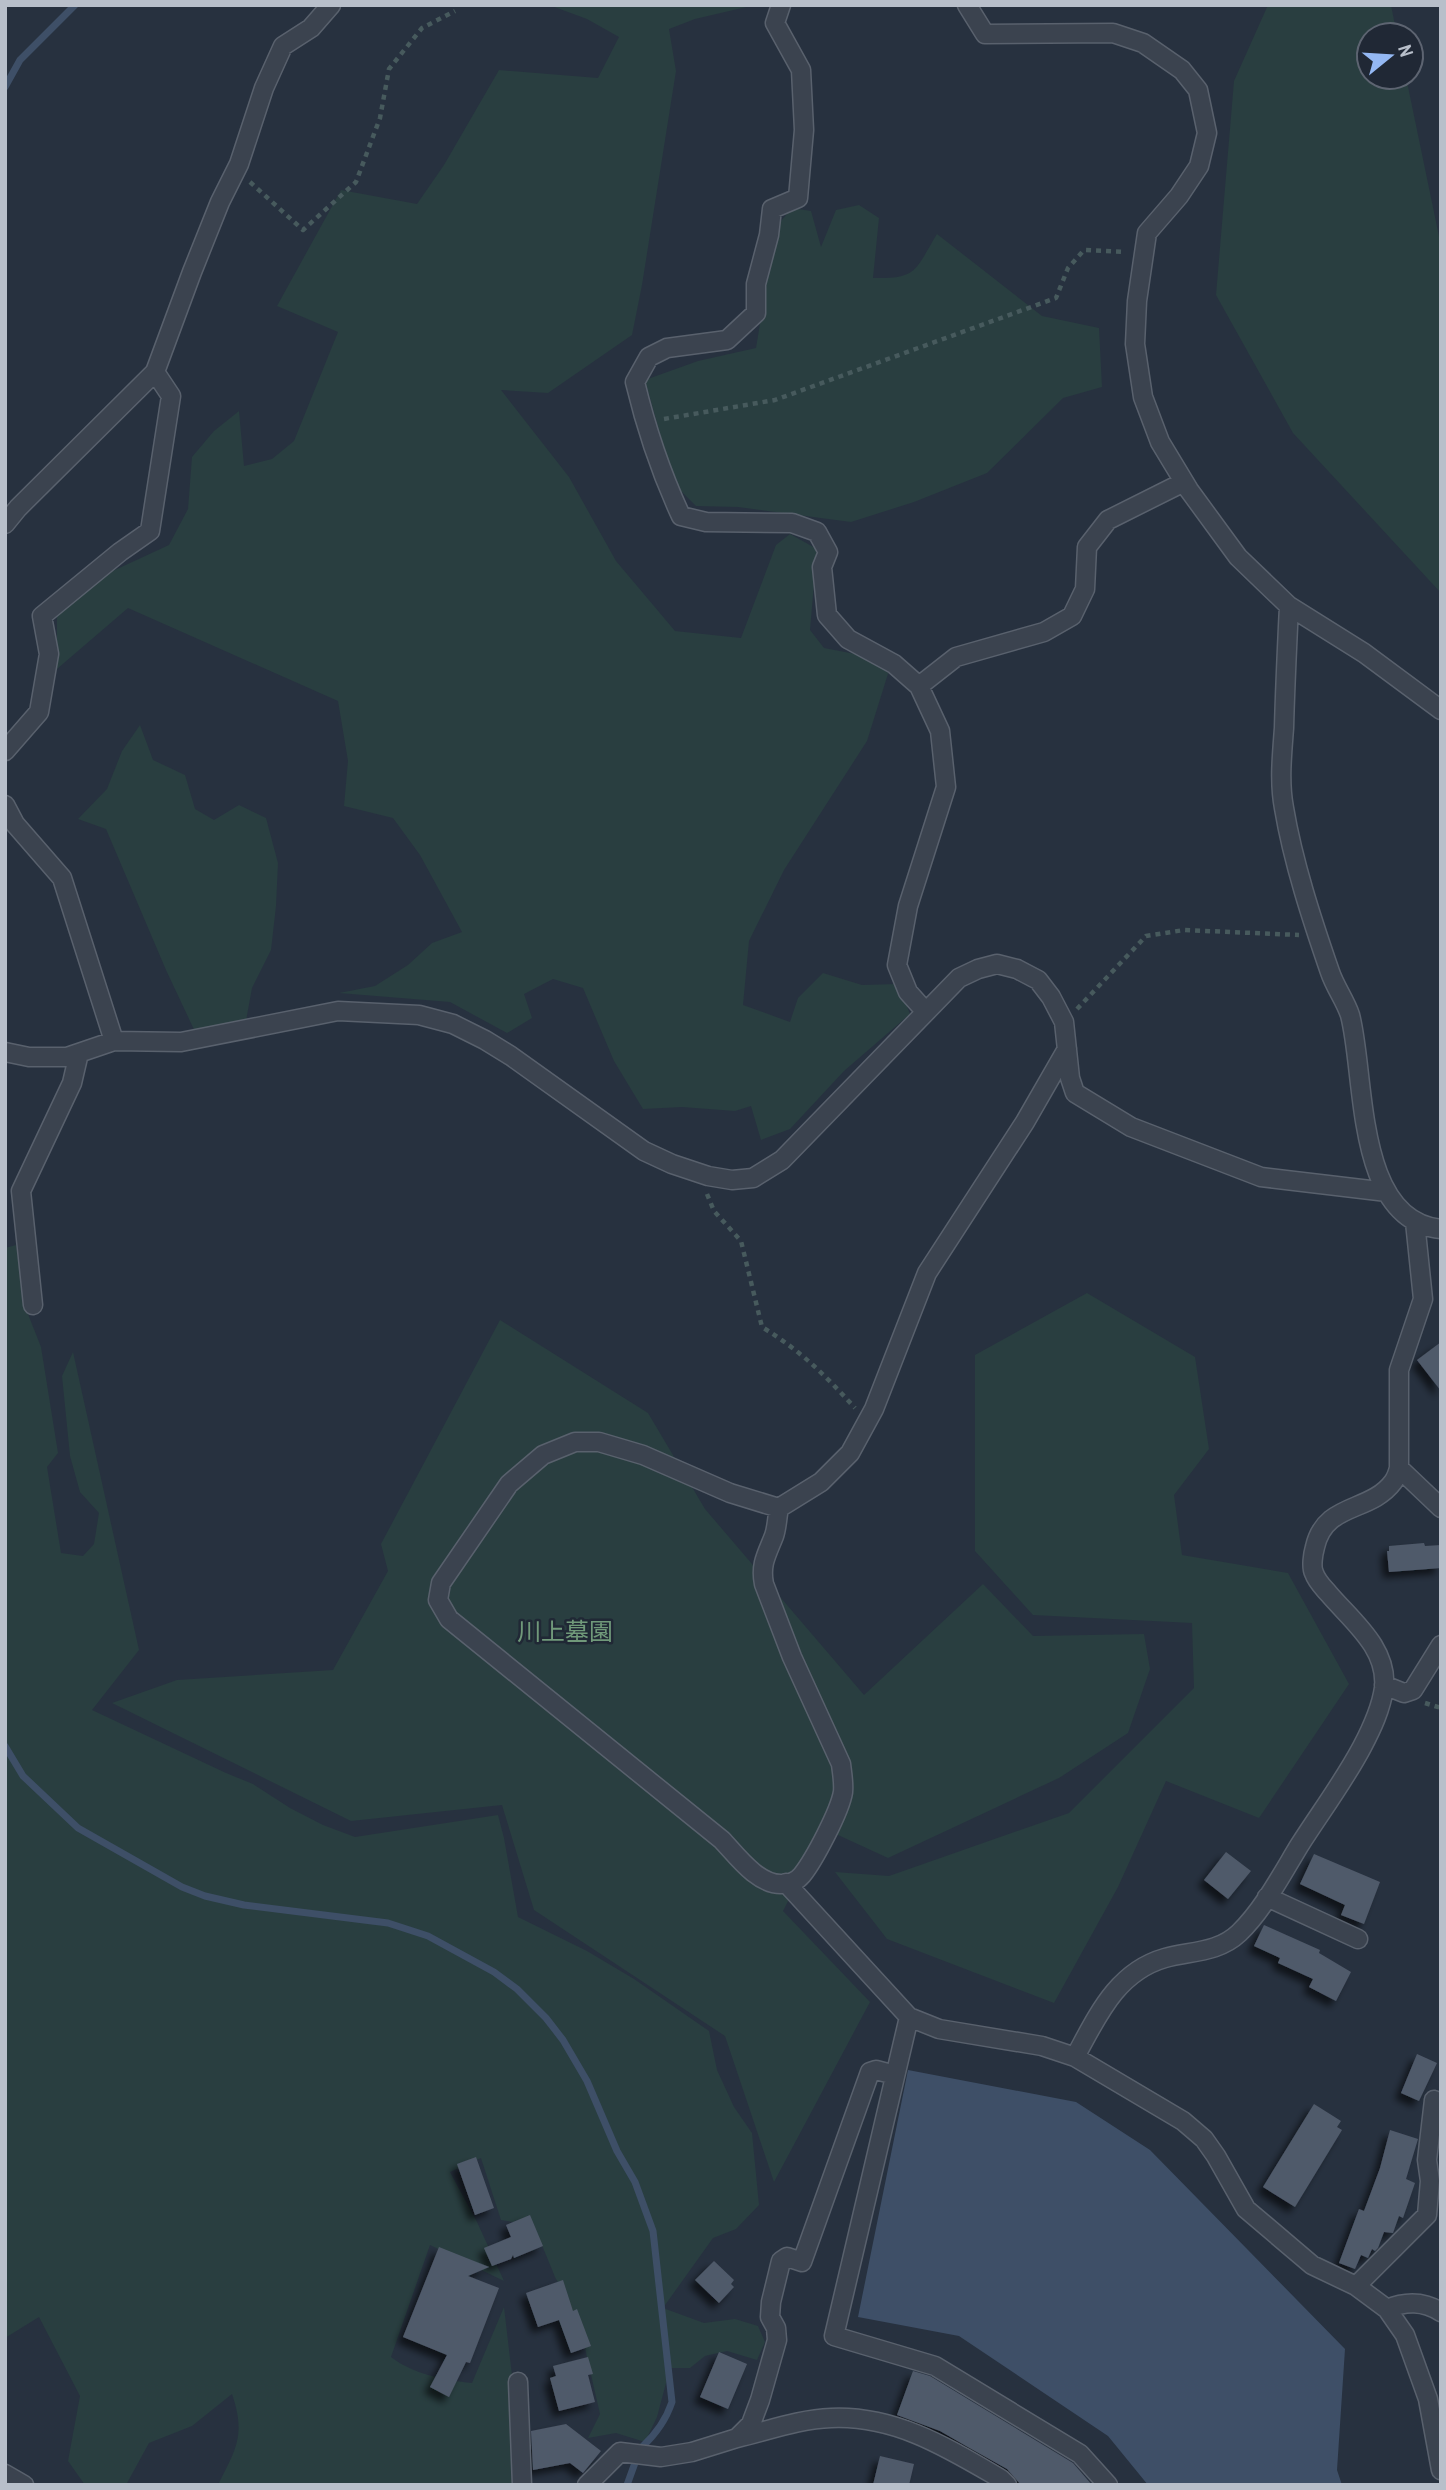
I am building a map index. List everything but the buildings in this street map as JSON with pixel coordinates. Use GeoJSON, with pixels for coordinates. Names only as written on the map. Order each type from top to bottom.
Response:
{"type":"FeatureCollection","features":[{"type":"Feature","properties":{"kind":"street"},"geometry":{"type":"LineString","coordinates":[[5,524],[155,372],[220,202],[237,169],[264,88],[283,46],[311,28],[331,5]]}},
{"type":"Feature","properties":{"kind":"street"},"geometry":{"type":"LineString","coordinates":[[781,5],[775,23],[801,70],[804,130],[798,198],[772,209],[769,235],[756,284],[756,313],[727,340],[667,348],[649,357],[635,382],[645,422],[681,516],[706,522],[792,523],[817,532],[828,552],[822,567],[827,615],[848,639],[894,664],[919,686],[940,731],[946,787],[908,906],[897,965],[908,992],[925,1011]]}},
{"type":"Feature","properties":{"kind":"street"},"geometry":{"type":"LineString","coordinates":[[967,5],[985,34],[1113,33],[1143,43],[1182,70],[1198,90],[1207,133],[1199,166],[1179,196],[1147,233],[1137,301],[1135,344],[1143,397],[1160,442],[1184,482],[1238,557],[1289,606],[1364,653],[1441,710]]}},
{"type":"Feature","properties":{"kind":"street"},"geometry":{"type":"LineString","coordinates":[[5,751],[39,712],[49,654],[42,616],[150,531],[171,396],[155,372]]}},
{"type":"Feature","properties":{"kind":"street"},"geometry":{"type":"LineString","coordinates":[[919,686],[956,657],[1044,632],[1072,616],[1085,589],[1087,547],[1108,520],[1184,482]]}},
{"type":"Feature","properties":{"kind":"street"},"geometry":{"type":"LineString","coordinates":[[1289,606],[1281,776],[1284,807],[1317,935],[1331,976],[1349,1015],[1369,1149],[1387,1192],[1397,1206],[1415,1222],[1441,1229]]}},
{"type":"Feature","properties":{"kind":"street"},"geometry":{"type":"LineString","coordinates":[[5,805],[15,824],[62,878],[114,1041]]}},
{"type":"Feature","properties":{"kind":"street"},"geometry":{"type":"LineString","coordinates":[[5,1052],[29,1057],[67,1058],[114,1041],[181,1042],[338,1011],[398,1013],[436,1018],[485,1040],[511,1056],[644,1151],[699,1173],[732,1180],[753,1178],[782,1160],[959,978],[998,964],[1017,969],[1038,980],[1051,997],[1064,1022],[1070,1078],[1075,1093],[1131,1127],[1261,1177],[1387,1192]]}},
{"type":"Feature","properties":{"kind":"street"},"geometry":{"type":"LineString","coordinates":[[779,1508],[775,1534],[763,1559],[764,1584],[792,1657],[841,1764],[843,1779],[843,1793],[838,1807],[816,1852],[801,1876],[786,1884],[768,1881],[753,1871],[722,1840],[449,1619],[438,1600],[441,1583],[509,1485],[543,1455],[575,1442],[599,1441],[643,1455],[730,1493],[779,1508],[832,1473],[850,1453],[868,1422],[927,1273],[1025,1122],[1067,1049]]}},
{"type":"Feature","properties":{"kind":"street"},"geometry":{"type":"LineString","coordinates":[[33,1306],[21,1191],[72,1083],[79,1054]]}},
{"type":"Feature","properties":{"kind":"street"},"geometry":{"type":"LineString","coordinates":[[1075,2057],[1105,2002],[1125,1978],[1164,1958],[1219,1946],[1238,1934],[1267,1897],[1361,1749],[1377,1717],[1384,1685],[1381,1666],[1372,1643],[1358,1624],[1318,1582],[1312,1571],[1321,1529],[1332,1517],[1380,1494],[1394,1482],[1399,1468],[1399,1370],[1423,1299],[1415,1222]]}},
{"type":"Feature","properties":{"kind":"street"},"geometry":{"type":"LineString","coordinates":[[1399,1468],[1441,1508]]}},
{"type":"Feature","properties":{"kind":"street"},"geometry":{"type":"LineString","coordinates":[[1384,1685],[1404,1693],[1413,1690],[1441,1645]]}},
{"type":"Feature","properties":{"kind":"street"},"geometry":{"type":"LineString","coordinates":[[786,1884],[909,2017],[939,2029],[1042,2046],[1075,2057],[1183,2121],[1204,2139],[1246,2209],[1312,2266],[1356,2287],[1387,2309],[1405,2335],[1428,2399],[1441,2470]]}},
{"type":"Feature","properties":{"kind":"street"},"geometry":{"type":"LineString","coordinates":[[1267,1897],[1358,1939]]}},
{"type":"Feature","properties":{"kind":"street"},"geometry":{"type":"LineString","coordinates":[[909,2017],[834,2336],[935,2366],[1080,2454],[1108,2485]]}},
{"type":"Feature","properties":{"kind":"street"},"geometry":{"type":"LineString","coordinates":[[737,2438],[751,2424],[761,2400],[777,2340],[776,2328],[770,2317],[781,2261],[787,2257],[802,2262],[870,2072],[876,2070],[895,2075]]}},
{"type":"Feature","properties":{"kind":"street"},"geometry":{"type":"LineString","coordinates":[[1356,2287],[1427,2215],[1430,2181],[1427,2160],[1434,2100]]}},
{"type":"Feature","properties":{"kind":"street"},"geometry":{"type":"LineString","coordinates":[[1387,2309],[1401,2303],[1417,2302],[1441,2312]]}},
{"type":"Feature","properties":{"kind":"street"},"geometry":{"type":"LineString","coordinates":[[518,2382],[518,2441],[522,2485]]}},
{"type":"Feature","properties":{"kind":"street"},"geometry":{"type":"LineString","coordinates":[[587,2485],[620,2452],[661,2457],[831,2418],[889,2424],[915,2432],[939,2443],[1007,2485]]}},
{"type":"Feature","properties":{"kind":"street"},"geometry":{"type":"LineString","coordinates":[[5,2474],[24,2485]]}},
{"type":"Feature","properties":{"kind":"path"},"geometry":{"type":"LineString","coordinates":[[237,169],[303,230],[356,182],[380,118],[390,69],[422,28],[455,11]]}},
{"type":"Feature","properties":{"kind":"path"},"geometry":{"type":"LineString","coordinates":[[645,422],[775,400],[1056,298],[1068,268],[1084,250],[1144,253]]}},
{"type":"Feature","properties":{"kind":"path"},"geometry":{"type":"LineString","coordinates":[[1064,1022],[1146,936],[1184,930],[1317,935]]}},
{"type":"Feature","properties":{"kind":"path"},"geometry":{"type":"LineString","coordinates":[[699,1173],[714,1211],[741,1241],[762,1327],[795,1348],[814,1365],[868,1422]]}},
{"type":"Feature","properties":{"kind":"green space"},"geometry":{"type":"Polygon","coordinates":[[[549,5],[755,5],[695,19],[669,29],[676,71],[632,335],[548,393],[501,390],[569,477],[616,561],[675,631],[741,638],[776,545],[790,534],[817,549],[810,630],[824,648],[892,661],[867,741],[784,870],[749,941],[743,1005],[790,1022],[798,998],[823,973],[862,985],[898,984],[910,1014],[844,1071],[790,1129],[761,1140],[751,1106],[735,1111],[682,1107],[643,1109],[614,1061],[583,988],[553,979],[524,994],[532,1018],[507,1033],[450,1002],[339,993],[375,986],[408,965],[432,943],[462,932],[420,855],[393,818],[344,806],[348,761],[338,701],[128,608],[57,669],[57,610],[76,588],[169,545],[188,509],[192,457],[214,431],[239,411],[244,466],[272,459],[294,441],[338,332],[277,306],[341,190],[417,204],[444,165],[499,70],[598,78],[619,37],[587,19],[549,5]]]}},
{"type":"Feature","properties":{"kind":"green space"},"geometry":{"type":"Polygon","coordinates":[[[1268,5],[1391,5],[1394,21],[1355,21],[1355,91],[1409,91],[1441,246],[1441,593],[1293,433],[1216,295],[1234,81],[1268,5]]]}},
{"type":"Feature","properties":{"kind":"green space"},"geometry":{"type":"Polygon","coordinates":[[[859,205],[879,218],[873,278],[899,277],[914,270],[937,234],[1042,316],[1099,328],[1102,387],[1063,398],[987,473],[914,502],[851,522],[738,507],[696,506],[674,484],[645,380],[698,361],[756,348],[776,227],[792,208],[811,211],[821,247],[836,210],[859,205]]]}},
{"type":"Feature","properties":{"kind":"green space"},"geometry":{"type":"Polygon","coordinates":[[[140,725],[153,760],[185,775],[195,809],[214,820],[239,805],[266,818],[278,863],[276,906],[271,950],[252,988],[244,1032],[198,1038],[106,829],[78,819],[107,789],[122,751],[140,725]]]}},
{"type":"Feature","properties":{"kind":"green space"},"geometry":{"type":"Polygon","coordinates":[[[16,1245],[26,1309],[41,1347],[58,1453],[47,1467],[61,1553],[83,1556],[94,1544],[99,1513],[80,1492],[70,1456],[62,1376],[73,1352],[139,1650],[92,1710],[253,1784],[290,1808],[355,1837],[498,1815],[518,1917],[587,1951],[634,1979],[709,2031],[717,2070],[734,2107],[752,2133],[759,2205],[736,2229],[713,2238],[663,2308],[704,2323],[735,2319],[758,2326],[765,2342],[757,2360],[727,2351],[705,2356],[690,2368],[670,2368],[657,2417],[645,2442],[616,2433],[588,2438],[600,2414],[579,2322],[555,2277],[537,2233],[518,2223],[501,2220],[481,2158],[450,2172],[504,2281],[430,2245],[391,2357],[409,2368],[429,2375],[472,2383],[504,2307],[515,2401],[513,2485],[218,2485],[237,2441],[238,2420],[232,2394],[192,2426],[149,2443],[126,2485],[85,2485],[68,2461],[80,2396],[39,2317],[5,2338],[5,1248],[16,1245]]]}},
{"type":"Feature","properties":{"kind":"green space"},"geometry":{"type":"Polygon","coordinates":[[[1087,1293],[1195,1357],[1209,1449],[1174,1495],[1182,1555],[1288,1573],[1349,1684],[1259,1818],[1166,1781],[1118,1887],[1054,2003],[887,1939],[835,1872],[889,1876],[1069,1813],[1194,1688],[1192,1623],[1033,1615],[975,1551],[975,1355],[1087,1293]]]}},
{"type":"Feature","properties":{"kind":"green space","name":"川上墓園"},"geometry":{"type":"Polygon","coordinates":[[[500,1320],[648,1413],[705,1509],[864,1695],[983,1584],[1033,1636],[1144,1634],[1150,1669],[1128,1733],[1059,1778],[888,1858],[825,1829],[783,1911],[870,2002],[774,2182],[725,2036],[534,1910],[502,1805],[351,1821],[112,1703],[177,1680],[333,1670],[388,1571],[381,1544],[500,1320]]]}},
{"type":"Feature","properties":{"kind":"water"},"geometry":{"type":"Polygon","coordinates":[[[908,2070],[1076,2102],[1150,2150],[1345,2349],[1337,2470],[1342,2485],[1148,2485],[1108,2436],[959,2336],[858,2317],[908,2070]]]}},
{"type":"Feature","properties":{"kind":"waterway"},"geometry":{"type":"LineString","coordinates":[[5,87],[20,60],[75,5]]}},
{"type":"Feature","properties":{"kind":"waterway"},"geometry":{"type":"LineString","coordinates":[[5,1746],[23,1776],[78,1828],[182,1887],[205,1896],[244,1905],[388,1923],[428,1936],[494,1972],[517,1989],[546,2018],[563,2040],[587,2081],[617,2151],[635,2182],[653,2231],[672,2402],[660,2426],[642,2447]]}},
{"type":"Feature","properties":{"kind":"waterway"},"geometry":{"type":"LineString","coordinates":[[627,2485],[636,2460]]}}]}
